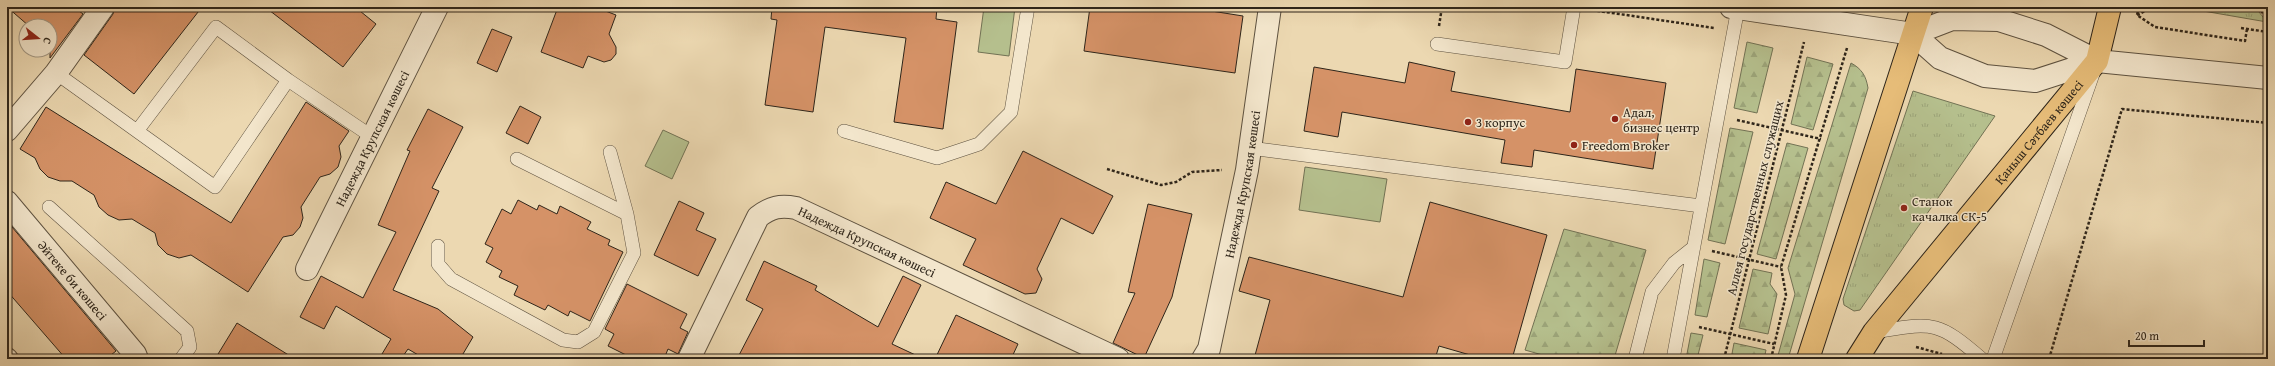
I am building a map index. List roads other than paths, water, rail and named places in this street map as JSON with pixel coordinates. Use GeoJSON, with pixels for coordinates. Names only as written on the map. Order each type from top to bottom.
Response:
{"type":"FeatureCollection","features":[{"type":"Feature","properties":{"kind":"main road"},"geometry":{"type":"LineString","coordinates":[[1808,359],[1922,7]]}},
{"type":"Feature","properties":{"kind":"main road","name":"Қаныш Сәтбаев көшесі"},"geometry":{"type":"LineString","coordinates":[[1857,359],[1874,332],[2097,61],[2110,7]]}},
{"type":"Feature","properties":{"kind":"street"},"geometry":{"type":"LineString","coordinates":[[7,130],[56,73],[103,7]]}},
{"type":"Feature","properties":{"kind":"street","name":"Надежда Крупская көшесі"},"geometry":{"type":"LineString","coordinates":[[1203,359],[1209,349],[1247,170],[1270,7]]}},
{"type":"Feature","properties":{"kind":"street","name":"Надежда Крупская көшесі"},"geometry":{"type":"LineString","coordinates":[[307,269],[371,136],[436,8]]}},
{"type":"Feature","properties":{"kind":"street"},"geometry":{"type":"LineString","coordinates":[[1734,8],[1913,34],[1952,19],[1999,20],[2046,35],[2097,61],[2268,78]]}},
{"type":"Feature","properties":{"kind":"street"},"geometry":{"type":"LineString","coordinates":[[1913,34],[1940,58],[1985,76],[2035,81],[2097,61]]}},
{"type":"Feature","properties":{"kind":"street","name":"Әйтеке би көшесі"},"geometry":{"type":"LineString","coordinates":[[7,202],[136,354],[137,359]]}},
{"type":"Feature","properties":{"kind":"street","name":"Надежда Крупская көшесі"},"geometry":{"type":"LineString","coordinates":[[688,359],[758,218],[767,210],[781,206],[796,208],[1118,359]]}},
{"type":"Feature","properties":{"kind":"lane"},"geometry":{"type":"LineString","coordinates":[[844,131],[938,158],[979,144],[1011,112],[1028,7]]}},
{"type":"Feature","properties":{"kind":"lane"},"geometry":{"type":"LineString","coordinates":[[1437,44],[1565,62],[1574,7]]}},
{"type":"Feature","properties":{"kind":"lane"},"geometry":{"type":"LineString","coordinates":[[1673,359],[1734,31],[1734,8]]}},
{"type":"Feature","properties":{"kind":"lane"},"geometry":{"type":"LineString","coordinates":[[137,131],[216,27],[288,80],[371,136]]}},
{"type":"Feature","properties":{"kind":"lane"},"geometry":{"type":"LineString","coordinates":[[1993,359],[2097,61]]}},
{"type":"Feature","properties":{"kind":"lane"},"geometry":{"type":"LineString","coordinates":[[56,73],[216,187],[288,80]]}},
{"type":"Feature","properties":{"kind":"lane"},"geometry":{"type":"LineString","coordinates":[[1250,148],[1701,206]]}},
{"type":"Feature","properties":{"kind":"lane"},"geometry":{"type":"LineString","coordinates":[[438,246],[438,264],[451,279],[563,340],[578,342],[594,332],[634,253],[627,214],[610,152]]}},
{"type":"Feature","properties":{"kind":"lane"},"geometry":{"type":"LineString","coordinates":[[517,159],[627,214]]}},
{"type":"Feature","properties":{"kind":"lane"},"geometry":{"type":"LineString","coordinates":[[49,207],[188,331],[190,347],[181,359]]}},
{"type":"Feature","properties":{"kind":"lane"},"geometry":{"type":"LineString","coordinates":[[1635,359],[1652,292],[1674,263],[1694,247]]}},
{"type":"Feature","properties":{"kind":"lane"},"geometry":{"type":"LineString","coordinates":[[1874,332],[1922,325],[1942,328],[1956,337],[1982,359]]}},
{"type":"Feature","properties":{"kind":"place","name":"Адал, бизнес центр"},"geometry":{"type":"Point","coordinates":[1615,119]}},
{"type":"Feature","properties":{"kind":"place","name":"3 корпус"},"geometry":{"type":"Point","coordinates":[1468,122]}},
{"type":"Feature","properties":{"kind":"place","name":"Freedom Broker"},"geometry":{"type":"Point","coordinates":[1574,145]}},
{"type":"Feature","properties":{"kind":"place","name":"Станок качалка СК-5"},"geometry":{"type":"Point","coordinates":[1904,208]}}]}
